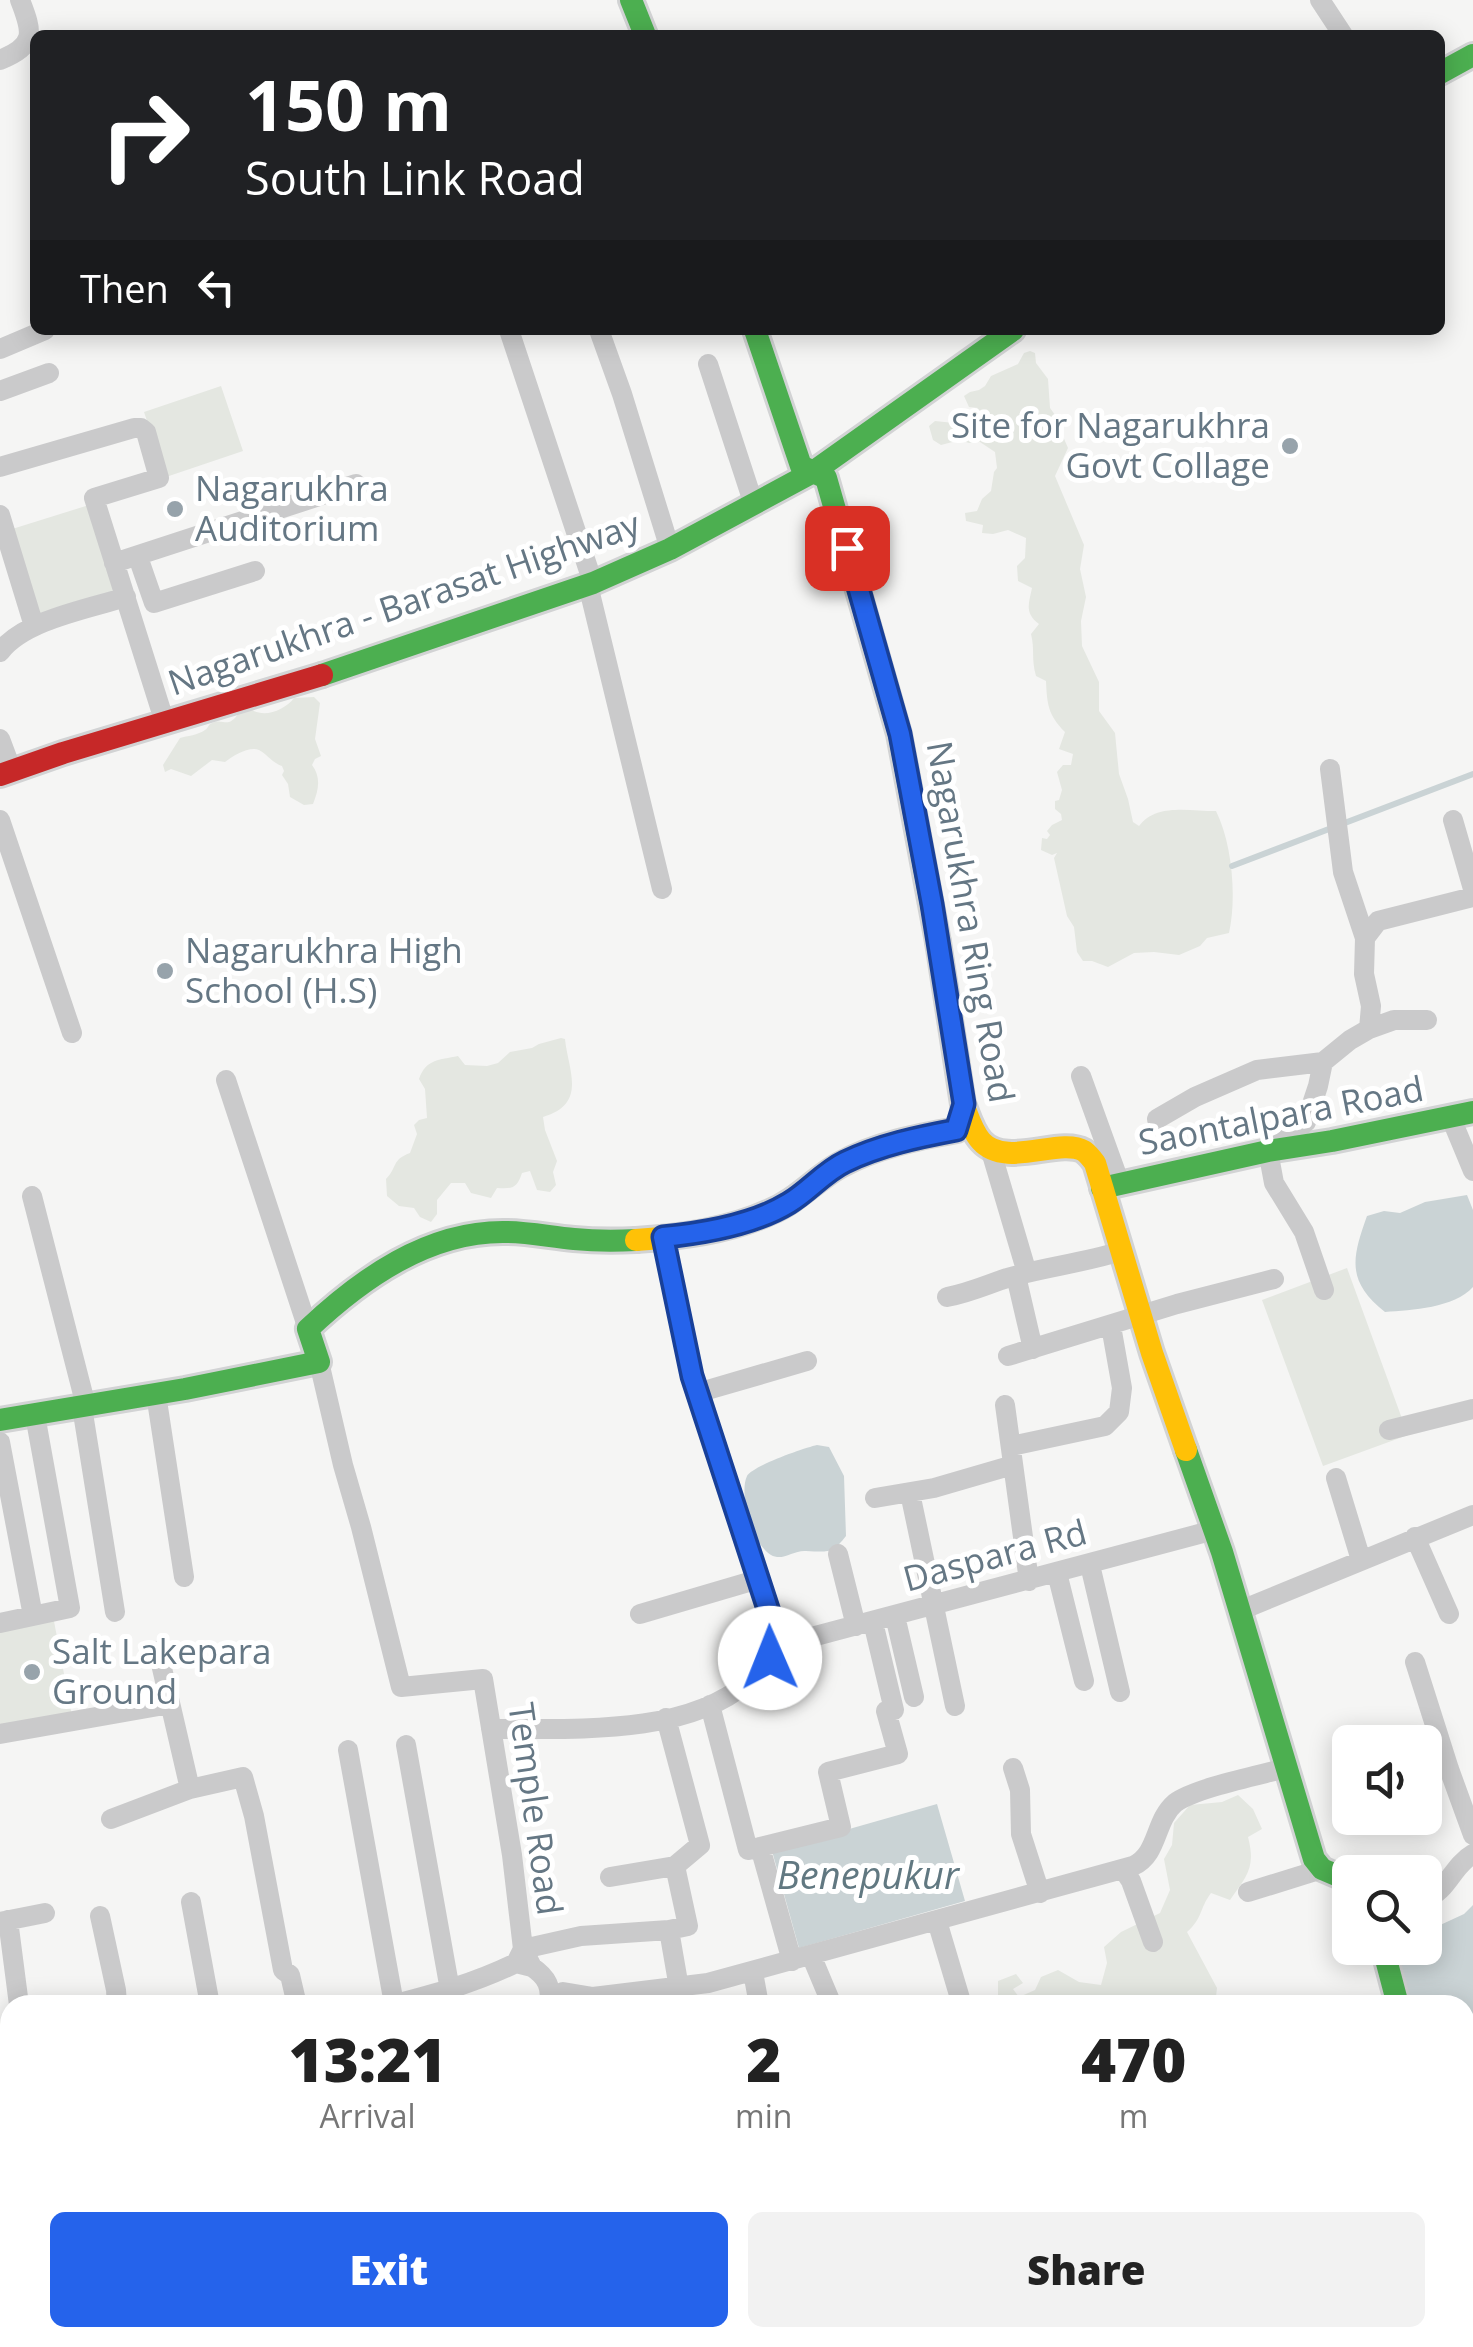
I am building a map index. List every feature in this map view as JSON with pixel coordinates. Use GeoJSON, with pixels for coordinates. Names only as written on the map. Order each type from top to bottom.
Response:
{"type":"FeatureCollection","features":[{"type":"Feature","properties":{"kind":"main road"},"geometry":{"type":"LineString","coordinates":[[631,0],[639,30]]}},
{"type":"Feature","properties":{"kind":"main road"},"geometry":{"type":"LineString","coordinates":[[1445,70],[1473,55]]}},
{"type":"Feature","properties":{"kind":"main road","name":"Nagarukhra Ring Road"},"geometry":{"type":"LineString","coordinates":[[757,335],[801,466],[826,478],[900,734],[964,1104],[985,1144],[1005,1152],[1074,1148],[1086,1152],[1111,1186],[1121,1251],[1141,1317],[1240,1611],[1314,1858],[1322,1869]]}},
{"type":"Feature","properties":{"kind":"main road","name":"Nagarukhra - Barasat Highway"},"geometry":{"type":"LineString","coordinates":[[6,773],[379,657],[591,584],[670,550],[813,472],[1006,335]]}},
{"type":"Feature","properties":{"kind":"main road"},"geometry":{"type":"LineString","coordinates":[[956,1130],[964,1104]]}},
{"type":"Feature","properties":{"kind":"main road","name":"Saontalpara Road"},"geometry":{"type":"LineString","coordinates":[[1111,1186],[1268,1151],[1462,1115]]}},
{"type":"Feature","properties":{"kind":"main road"},"geometry":{"type":"LineString","coordinates":[[0,1420],[319,1362],[308,1330],[330,1308],[395,1263],[464,1237],[507,1232],[619,1241],[721,1228],[789,1203],[843,1163],[882,1148],[956,1130],[985,1144]]}},
{"type":"Feature","properties":{"kind":"main road"},"geometry":{"type":"LineString","coordinates":[[1322,1869],[1332,1873]]}},
{"type":"Feature","properties":{"kind":"main road"},"geometry":{"type":"LineString","coordinates":[[1387,1965],[1395,1995]]}},
{"type":"Feature","properties":{"kind":"street"},"geometry":{"type":"LineString","coordinates":[[20,0],[32,30]]}},
{"type":"Feature","properties":{"kind":"street"},"geometry":{"type":"LineString","coordinates":[[1320,0],[1340,30]]}},
{"type":"Feature","properties":{"kind":"street"},"geometry":{"type":"LineString","coordinates":[[0,60],[20,52],[30,38]]}},
{"type":"Feature","properties":{"kind":"street"},"geometry":{"type":"LineString","coordinates":[[0,349],[33,335]]}},
{"type":"Feature","properties":{"kind":"street"},"geometry":{"type":"LineString","coordinates":[[511,335],[591,584],[662,889]]}},
{"type":"Feature","properties":{"kind":"street"},"geometry":{"type":"LineString","coordinates":[[601,335],[670,550]]}},
{"type":"Feature","properties":{"kind":"street"},"geometry":{"type":"LineString","coordinates":[[708,364],[754,504]]}},
{"type":"Feature","properties":{"kind":"street"},"geometry":{"type":"LineString","coordinates":[[0,390],[49,373]]}},
{"type":"Feature","properties":{"kind":"street"},"geometry":{"type":"LineString","coordinates":[[0,468],[134,428],[146,432],[160,478],[94,498],[166,723]]}},
{"type":"Feature","properties":{"kind":"street"},"geometry":{"type":"LineString","coordinates":[[114,563],[356,484]]}},
{"type":"Feature","properties":{"kind":"street"},"geometry":{"type":"LineString","coordinates":[[0,515],[34,626]]}},
{"type":"Feature","properties":{"kind":"street"},"geometry":{"type":"LineString","coordinates":[[138,556],[154,602],[255,571]]}},
{"type":"Feature","properties":{"kind":"street"},"geometry":{"type":"LineString","coordinates":[[0,652],[8,640],[34,626],[126,598]]}},
{"type":"Feature","properties":{"kind":"street"},"geometry":{"type":"LineString","coordinates":[[0,738],[6,773]]}},
{"type":"Feature","properties":{"kind":"street"},"geometry":{"type":"LineString","coordinates":[[1330,769],[1342,872],[1365,938],[1364,974],[1371,1006],[1369,1029]]}},
{"type":"Feature","properties":{"kind":"street"},"geometry":{"type":"LineString","coordinates":[[0,820],[72,1033]]}},
{"type":"Feature","properties":{"kind":"street"},"geometry":{"type":"LineString","coordinates":[[1454,820],[1473,889]]}},
{"type":"Feature","properties":{"kind":"street"},"geometry":{"type":"LineString","coordinates":[[1365,938],[1378,921],[1473,897]]}},
{"type":"Feature","properties":{"kind":"street"},"geometry":{"type":"LineString","coordinates":[[1157,1119],[1195,1097],[1257,1070],[1323,1062],[1369,1029],[1394,1020],[1427,1020]]}},
{"type":"Feature","properties":{"kind":"street"},"geometry":{"type":"LineString","coordinates":[[1323,1062],[1306,1122],[1268,1151],[1274,1182],[1304,1232],[1324,1290]]}},
{"type":"Feature","properties":{"kind":"street"},"geometry":{"type":"LineString","coordinates":[[1081,1076],[1111,1186]]}},
{"type":"Feature","properties":{"kind":"street"},"geometry":{"type":"LineString","coordinates":[[226,1080],[308,1330]]}},
{"type":"Feature","properties":{"kind":"street"},"geometry":{"type":"LineString","coordinates":[[1462,1115],[1473,1171]]}},
{"type":"Feature","properties":{"kind":"street"},"geometry":{"type":"LineString","coordinates":[[985,1144],[1022,1275],[1032,1348]]}},
{"type":"Feature","properties":{"kind":"street"},"geometry":{"type":"LineString","coordinates":[[32,1196],[84,1406],[116,1612]]}},
{"type":"Feature","properties":{"kind":"street"},"geometry":{"type":"LineString","coordinates":[[491,1729],[616,1726],[666,1718],[710,1705],[741,1688],[770,1658],[793,1642],[778,1633],[772,1621],[697,1393],[663,1237]]}},
{"type":"Feature","properties":{"kind":"street"},"geometry":{"type":"LineString","coordinates":[[947,1297],[1121,1251]]}},
{"type":"Feature","properties":{"kind":"street"},"geometry":{"type":"LineString","coordinates":[[1008,1356],[1274,1279]]}},
{"type":"Feature","properties":{"kind":"street"},"geometry":{"type":"LineString","coordinates":[[875,1498],[910,1493],[1104,1426],[1119,1412],[1122,1388],[1111,1326]]}},
{"type":"Feature","properties":{"kind":"street"},"geometry":{"type":"LineString","coordinates":[[697,1393],[808,1361]]}},
{"type":"Feature","properties":{"kind":"street","name":"Temple Road"},"geometry":{"type":"LineString","coordinates":[[319,1362],[401,1688],[483,1679],[512,1854],[540,1979]]}},
{"type":"Feature","properties":{"kind":"street"},"geometry":{"type":"LineString","coordinates":[[156,1394],[184,1578]]}},
{"type":"Feature","properties":{"kind":"street"},"geometry":{"type":"LineString","coordinates":[[1005,1404],[1030,1581]]}},
{"type":"Feature","properties":{"kind":"street"},"geometry":{"type":"LineString","coordinates":[[1389,1430],[1473,1408]]}},
{"type":"Feature","properties":{"kind":"street"},"geometry":{"type":"LineString","coordinates":[[0,1623],[70,1608],[35,1414]]}},
{"type":"Feature","properties":{"kind":"street"},"geometry":{"type":"LineString","coordinates":[[0,1442],[33,1616]]}},
{"type":"Feature","properties":{"kind":"street"},"geometry":{"type":"LineString","coordinates":[[1336,1478],[1361,1560]]}},
{"type":"Feature","properties":{"kind":"street"},"geometry":{"type":"LineString","coordinates":[[910,1493],[956,1706]]}},
{"type":"Feature","properties":{"kind":"street"},"geometry":{"type":"LineString","coordinates":[[1240,1611],[1473,1515]]}},
{"type":"Feature","properties":{"kind":"street","name":"Daspara Rd"},"geometry":{"type":"LineString","coordinates":[[793,1642],[1214,1530]]}},
{"type":"Feature","properties":{"kind":"street"},"geometry":{"type":"LineString","coordinates":[[1415,1538],[1449,1614]]}},
{"type":"Feature","properties":{"kind":"street"},"geometry":{"type":"LineString","coordinates":[[710,1705],[748,1850],[841,1827],[828,1772],[898,1754],[886,1711],[894,1710],[838,1554]]}},
{"type":"Feature","properties":{"kind":"street"},"geometry":{"type":"LineString","coordinates":[[1090,1565],[1120,1692]]}},
{"type":"Feature","properties":{"kind":"street"},"geometry":{"type":"LineString","coordinates":[[1058,1574],[1084,1681]]}},
{"type":"Feature","properties":{"kind":"street"},"geometry":{"type":"LineString","coordinates":[[640,1614],[759,1579]]}},
{"type":"Feature","properties":{"kind":"street"},"geometry":{"type":"LineString","coordinates":[[896,1616],[914,1697]]}},
{"type":"Feature","properties":{"kind":"street"},"geometry":{"type":"LineString","coordinates":[[770,1658],[774,1641],[772,1621]]}},
{"type":"Feature","properties":{"kind":"street"},"geometry":{"type":"LineString","coordinates":[[158,1651],[190,1790]]}},
{"type":"Feature","properties":{"kind":"street"},"geometry":{"type":"LineString","coordinates":[[1415,1662],[1473,1835]]}},
{"type":"Feature","properties":{"kind":"street"},"geometry":{"type":"LineString","coordinates":[[0,1734],[170,1704]]}},
{"type":"Feature","properties":{"kind":"street"},"geometry":{"type":"LineString","coordinates":[[610,1878],[676,1866],[700,1844],[666,1718]]}},
{"type":"Feature","properties":{"kind":"street"},"geometry":{"type":"LineString","coordinates":[[406,1746],[450,1990]]}},
{"type":"Feature","properties":{"kind":"street"},"geometry":{"type":"LineString","coordinates":[[348,1750],[391,1995]]}},
{"type":"Feature","properties":{"kind":"street"},"geometry":{"type":"LineString","coordinates":[[1014,1768],[1020,1790],[1022,1834],[1040,1892]]}},
{"type":"Feature","properties":{"kind":"street"},"geometry":{"type":"LineString","coordinates":[[612,1995],[679,1988],[753,1972],[1123,1869],[1143,1861],[1162,1820],[1182,1799],[1286,1768]]}},
{"type":"Feature","properties":{"kind":"street"},"geometry":{"type":"LineString","coordinates":[[111,1818],[243,1776],[284,1970],[290,1975],[294,1995]]}},
{"type":"Feature","properties":{"kind":"street"},"geometry":{"type":"LineString","coordinates":[[760,1847],[802,1958],[826,1995]]}},
{"type":"Feature","properties":{"kind":"street"},"geometry":{"type":"LineString","coordinates":[[1442,1891],[1463,1860],[1473,1854]]}},
{"type":"Feature","properties":{"kind":"street"},"geometry":{"type":"LineString","coordinates":[[540,1979],[581,1936],[688,1926],[676,1866]]}},
{"type":"Feature","properties":{"kind":"street"},"geometry":{"type":"LineString","coordinates":[[1123,1869],[1131,1881],[1152,1942]]}},
{"type":"Feature","properties":{"kind":"street"},"geometry":{"type":"LineString","coordinates":[[1248,1892],[1322,1869]]}},
{"type":"Feature","properties":{"kind":"street"},"geometry":{"type":"LineString","coordinates":[[191,1902],[208,1995]]}},
{"type":"Feature","properties":{"kind":"street"},"geometry":{"type":"LineString","coordinates":[[17,1995],[4,1921],[44,1913]]}},
{"type":"Feature","properties":{"kind":"street"},"geometry":{"type":"LineString","coordinates":[[100,1916],[115,1995]]}},
{"type":"Feature","properties":{"kind":"street"},"geometry":{"type":"LineString","coordinates":[[936,1921],[959,1995]]}},
{"type":"Feature","properties":{"kind":"street"},"geometry":{"type":"LineString","coordinates":[[669,1930],[679,1988]]}},
{"type":"Feature","properties":{"kind":"street"},"geometry":{"type":"LineString","coordinates":[[753,1972],[758,1995]]}},
{"type":"Feature","properties":{"kind":"street"},"geometry":{"type":"LineString","coordinates":[[431,1995],[490,1976],[540,1979],[587,1995]]}},
{"type":"Feature","properties":{"kind":"shaded area"},"geometry":{"type":"Polygon","coordinates":[[[1024,353],[1035,353],[1036,363],[1048,379],[1050,408],[1068,448],[1055,476],[1084,545],[1080,569],[1086,597],[1081,621],[1082,646],[1099,682],[1099,711],[1115,733],[1119,774],[1133,822],[1139,826],[1164,811],[1216,811],[1226,838],[1233,887],[1229,933],[1207,938],[1200,946],[1179,955],[1134,953],[1108,967],[1083,961],[1077,952],[1074,927],[1067,916],[1054,858],[1057,853],[1041,850],[1042,838],[1047,839],[1047,831],[1062,820],[1055,809],[1062,790],[1057,772],[1063,765],[1071,765],[1073,754],[1059,749],[1065,732],[1050,709],[1046,681],[1036,676],[1031,634],[1039,624],[1029,612],[1032,588],[1018,581],[1017,566],[1025,558],[1026,538],[1008,530],[982,533],[983,525],[966,521],[965,513],[977,511],[991,491],[997,468],[995,452],[980,442],[960,440],[941,445],[933,440],[929,426],[935,421],[954,423],[957,415],[972,415],[978,408],[969,407],[964,396],[985,386],[991,376],[1018,364],[1024,353]]]}},
{"type":"Feature","properties":{"kind":"shaded area"},"geometry":{"type":"Polygon","coordinates":[[[221,386],[243,451],[166,477],[144,412],[221,386]]]}},
{"type":"Feature","properties":{"kind":"shaded area"},"geometry":{"type":"Polygon","coordinates":[[[89,505],[117,595],[37,620],[9,530],[89,505]]]}},
{"type":"Feature","properties":{"kind":"shaded area"},"geometry":{"type":"Polygon","coordinates":[[[314,697],[320,703],[315,739],[321,756],[312,765],[318,783],[313,804],[304,805],[290,797],[282,766],[255,749],[225,762],[212,760],[191,776],[171,769],[165,772],[163,765],[180,738],[202,732],[215,722],[231,721],[239,713],[269,713],[294,698],[314,697]]]}},
{"type":"Feature","properties":{"kind":"shaded area"},"geometry":{"type":"Polygon","coordinates":[[[565,1039],[572,1085],[566,1104],[543,1117],[557,1161],[553,1172],[556,1185],[550,1192],[537,1190],[530,1171],[522,1173],[514,1186],[497,1188],[491,1198],[471,1193],[465,1183],[451,1183],[437,1200],[437,1214],[431,1222],[420,1217],[414,1208],[399,1206],[387,1196],[386,1179],[397,1161],[410,1153],[417,1134],[414,1125],[427,1118],[425,1089],[419,1079],[425,1068],[458,1056],[465,1065],[487,1066],[498,1063],[510,1052],[565,1039]]]}},
{"type":"Feature","properties":{"kind":"shaded area"},"geometry":{"type":"Polygon","coordinates":[[[1347,1268],[1408,1435],[1323,1466],[1262,1300],[1347,1268]]]}},
{"type":"Feature","properties":{"kind":"shaded area","name":"Salt Lakepara Ground"},"geometry":{"type":"Polygon","coordinates":[[[53,1616],[72,1716],[0,1730],[0,1628],[53,1616]]]}},
{"type":"Feature","properties":{"kind":"shaded area"},"geometry":{"type":"Polygon","coordinates":[[[1238,1795],[1253,1809],[1262,1829],[1248,1837],[1248,1871],[1230,1900],[1211,1893],[1187,1932],[1217,1988],[1216,1995],[1024,1995],[1035,1990],[1041,1977],[1058,1970],[1079,1982],[1101,1985],[1107,1963],[1104,1947],[1121,1932],[1160,1913],[1170,1890],[1164,1859],[1172,1845],[1174,1823],[1190,1805],[1222,1802],[1238,1795]]]}},
{"type":"Feature","properties":{"kind":"shaded area"},"geometry":{"type":"Polygon","coordinates":[[[1016,1974],[1023,1983],[1013,1989],[1018,1995],[998,1995],[998,1981],[1016,1974]]]}},
{"type":"Feature","properties":{"kind":"water"},"geometry":{"type":"Polygon","coordinates":[[[1467,1195],[1473,1210],[1473,1287],[1444,1304],[1385,1312],[1372,1301],[1358,1279],[1356,1257],[1367,1216],[1384,1211],[1400,1213],[1425,1202],[1467,1195]]]}},
{"type":"Feature","properties":{"kind":"water"},"geometry":{"type":"Polygon","coordinates":[[[817,1445],[829,1447],[844,1476],[846,1536],[829,1551],[802,1551],[777,1557],[761,1546],[750,1522],[745,1496],[747,1476],[790,1453],[817,1445]]]}},
{"type":"Feature","properties":{"kind":"water","name":"Benepukur"},"geometry":{"type":"Polygon","coordinates":[[[937,1804],[965,1901],[799,1948],[772,1851],[937,1804]]]}},
{"type":"Feature","properties":{"kind":"water"},"geometry":{"type":"Polygon","coordinates":[[[1473,1905],[1473,1995],[1406,1995],[1400,1965],[1442,1965],[1442,1924],[1473,1905]]]}},
{"type":"Feature","properties":{"kind":"waterway"},"geometry":{"type":"LineString","coordinates":[[1232,866],[1473,774]]}},
{"type":"Feature","properties":{"kind":"traffic: fast"},"geometry":{"type":"LineString","coordinates":[[631,0],[643,30]]}},
{"type":"Feature","properties":{"kind":"traffic: fast"},"geometry":{"type":"LineString","coordinates":[[1445,70],[1473,55]]}},
{"type":"Feature","properties":{"kind":"traffic: fast"},"geometry":{"type":"LineString","coordinates":[[757,335],[801,466],[826,478],[899,734],[938,942]]}},
{"type":"Feature","properties":{"kind":"traffic: fast"},"geometry":{"type":"LineString","coordinates":[[322,675],[593,583],[670,549],[813,472],[1006,335]]}},
{"type":"Feature","properties":{"kind":"traffic: fast"},"geometry":{"type":"LineString","coordinates":[[1102,1188],[1473,1112]]}},
{"type":"Feature","properties":{"kind":"traffic: fast"},"geometry":{"type":"LineString","coordinates":[[0,1420],[319,1362],[308,1329],[373,1276],[449,1240],[505,1232],[636,1240]]}},
{"type":"Feature","properties":{"kind":"traffic: fast"},"geometry":{"type":"LineString","coordinates":[[1186,1450],[1222,1552],[1314,1859],[1332,1873]]}},
{"type":"Feature","properties":{"kind":"traffic: fast"},"geometry":{"type":"LineString","coordinates":[[1387,1965],[1395,1995]]}},
{"type":"Feature","properties":{"kind":"traffic: slow"},"geometry":{"type":"LineString","coordinates":[[938,942],[963,1104],[973,1128],[992,1149],[1018,1153],[1073,1148],[1084,1151],[1095,1163],[1152,1353],[1186,1450]]}},
{"type":"Feature","properties":{"kind":"traffic: slow"},"geometry":{"type":"LineString","coordinates":[[636,1240],[704,1232],[754,1219],[789,1202],[854,1158],[897,1143],[957,1130]]}},
{"type":"Feature","properties":{"kind":"traffic: jam"},"geometry":{"type":"LineString","coordinates":[[0,775],[322,675]]}},
{"type":"Feature","properties":{"kind":"place","name":"Site for Nagarukhra Govt Collage"},"geometry":{"type":"Point","coordinates":[1290,446]}},
{"type":"Feature","properties":{"kind":"place","name":"Nagarukhra Auditorium"},"geometry":{"type":"Point","coordinates":[175,509]}},
{"type":"Feature","properties":{"kind":"place","name":"Nagarukhra High School (H.S)"},"geometry":{"type":"Point","coordinates":[165,971]}},
{"type":"Feature","properties":{"kind":"place","name":"Salt Lakepara Ground"},"geometry":{"type":"Point","coordinates":[32,1672]}},
{"type":"Feature","properties":{"kind":"route"},"geometry":{"type":"LineString","coordinates":[[770,1658],[774,1641],[772,1621],[692,1376],[663,1237],[721,1228],[762,1216],[789,1203],[843,1163],[882,1148],[956,1130],[964,1104],[900,734],[847,548]]}}]}
